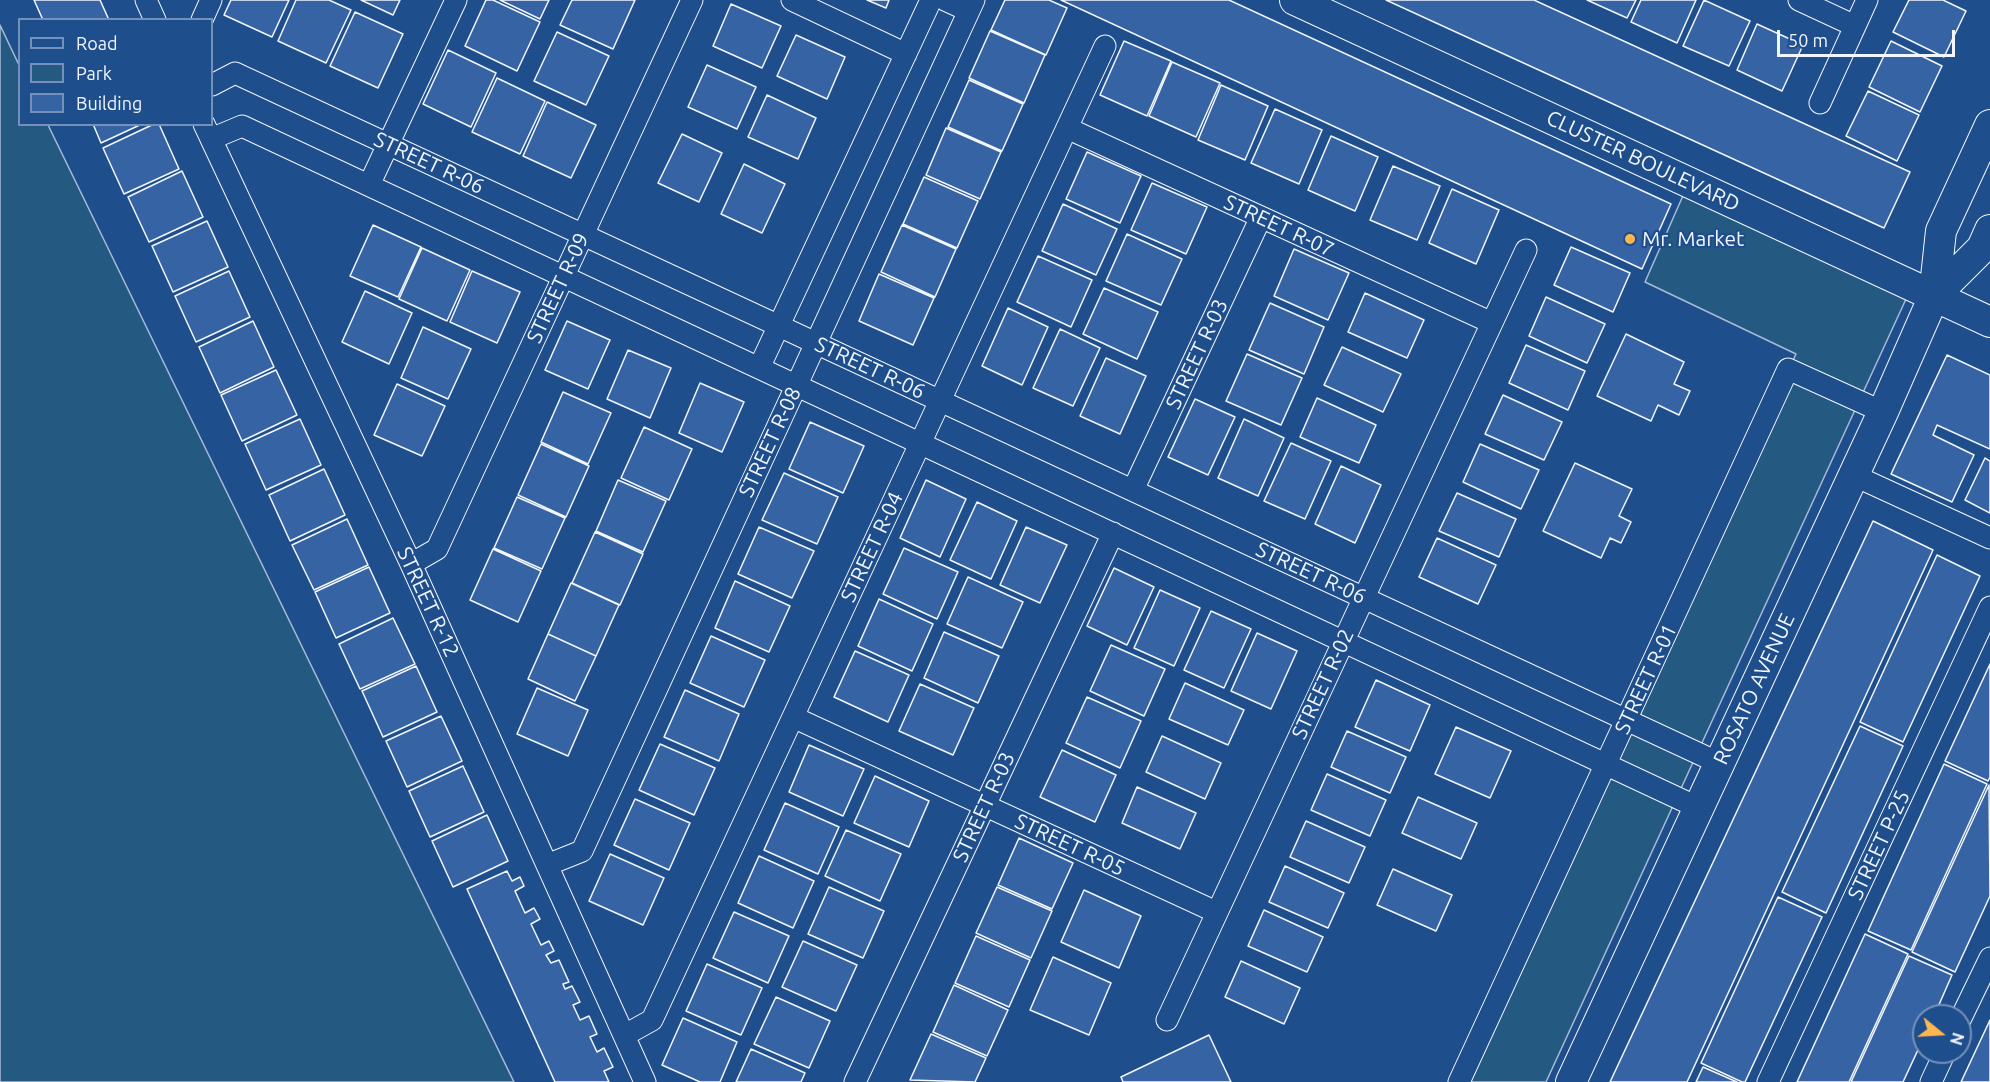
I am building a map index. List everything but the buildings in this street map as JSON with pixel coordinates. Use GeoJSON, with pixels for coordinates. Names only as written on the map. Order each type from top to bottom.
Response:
{"type":"FeatureCollection","features":[{"type":"Feature","properties":{"kind":"street"},"geometry":{"type":"LineString","coordinates":[[146,0],[154,18]]}},
{"type":"Feature","properties":{"kind":"street"},"geometry":{"type":"LineString","coordinates":[[203,18],[211,0]]}},
{"type":"Feature","properties":{"kind":"street"},"geometry":{"type":"LineString","coordinates":[[369,185],[456,0]]}},
{"type":"Feature","properties":{"kind":"street","name":"STREET R-09"},"geometry":{"type":"LineString","coordinates":[[411,564],[437,549],[692,0]]}},
{"type":"Feature","properties":{"kind":"street"},"geometry":{"type":"LineString","coordinates":[[792,0],[906,54]]}},
{"type":"Feature","properties":{"kind":"street","name":"STREET R-08"},"geometry":{"type":"LineString","coordinates":[[759,368],[931,0]]}},
{"type":"Feature","properties":{"kind":"street"},"geometry":{"type":"LineString","coordinates":[[945,0],[972,6]]}},
{"type":"Feature","properties":{"kind":"street","name":"CLUSTER BOULEVARD"},"geometry":{"type":"LineString","coordinates":[[1296,0],[1990,322]]}},
{"type":"Feature","properties":{"kind":"street"},"geometry":{"type":"LineString","coordinates":[[1799,0],[1855,26]]}},
{"type":"Feature","properties":{"kind":"street"},"geometry":{"type":"LineString","coordinates":[[1820,103],[1867,0]]}},
{"type":"Feature","properties":{"kind":"street","name":"STREET R-08"},"geometry":{"type":"LineString","coordinates":[[547,865],[582,851],[972,6]]}},
{"type":"Feature","properties":{"kind":"street","name":"STREET R-04"},"geometry":{"type":"LineString","coordinates":[[625,1035],[652,1020],[1105,46]]}},
{"type":"Feature","properties":{"kind":"street","name":"STREET R-06"},"geometry":{"type":"LineString","coordinates":[[213,84],[235,73],[1719,763]]}},
{"type":"Feature","properties":{"kind":"street","name":"ROSATO AVENUE"},"geometry":{"type":"LineString","coordinates":[[1571,1082],[1883,412],[1934,296],[1941,231],[1990,125]]}},
{"type":"Feature","properties":{"kind":"street"},"geometry":{"type":"LineString","coordinates":[[208,132],[242,126],[1699,808]]}},
{"type":"Feature","properties":{"kind":"street","name":"STREET R-07"},"geometry":{"type":"LineString","coordinates":[[1067,128],[1492,323]]}},
{"type":"Feature","properties":{"kind":"street","name":"STREET R-12"},"geometry":{"type":"LineString","coordinates":[[208,132],[411,564],[645,1082]]}},
{"type":"Feature","properties":{"kind":"street","name":"STREET R-03"},"geometry":{"type":"LineString","coordinates":[[1133,490],[1261,218]]}},
{"type":"Feature","properties":{"kind":"street","name":"ROSATO AVENUE"},"geometry":{"type":"LineString","coordinates":[[1934,296],[1982,248],[1990,230]]}},
{"type":"Feature","properties":{"kind":"street","name":"STREET R-02"},"geometry":{"type":"LineString","coordinates":[[1167,1020],[1526,250]]}},
{"type":"Feature","properties":{"kind":"street","name":"STREET R-01"},"geometry":{"type":"LineString","coordinates":[[1459,1082],[1788,369],[1883,412]]}},
{"type":"Feature","properties":{"kind":"street"},"geometry":{"type":"LineString","coordinates":[[1853,475],[1990,538]]}},
{"type":"Feature","properties":{"kind":"street","name":"STREET R-03"},"geometry":{"type":"LineString","coordinates":[[855,1082],[1113,533]]}},
{"type":"Feature","properties":{"kind":"street","name":"STREET P-25"},"geometry":{"type":"LineString","coordinates":[[1768,1082],[1990,608]]}},
{"type":"Feature","properties":{"kind":"street","name":"STREET R-05"},"geometry":{"type":"LineString","coordinates":[[793,717],[1216,912]]}},
{"type":"Feature","properties":{"kind":"street"},"geometry":{"type":"LineString","coordinates":[[1968,1004],[1990,958]]}},
{"type":"Feature","properties":{"kind":"street"},"geometry":{"type":"LineString","coordinates":[[1930,1082],[1939,1064]]}},
{"type":"Feature","properties":{"kind":"green space"},"geometry":{"type":"Polygon","coordinates":[[[0,25],[18,63],[18,126],[48,126],[514,1082],[0,1082],[0,25]]]}},
{"type":"Feature","properties":{"kind":"green space"},"geometry":{"type":"Polygon","coordinates":[[[1689,182],[1912,286],[1546,1082],[1459,1082],[1796,354],[1645,282],[1689,182]]]}},
{"type":"Feature","properties":{"kind":"place","name":"Mr. Market"},"geometry":{"type":"Point","coordinates":[1630,239]}}]}
